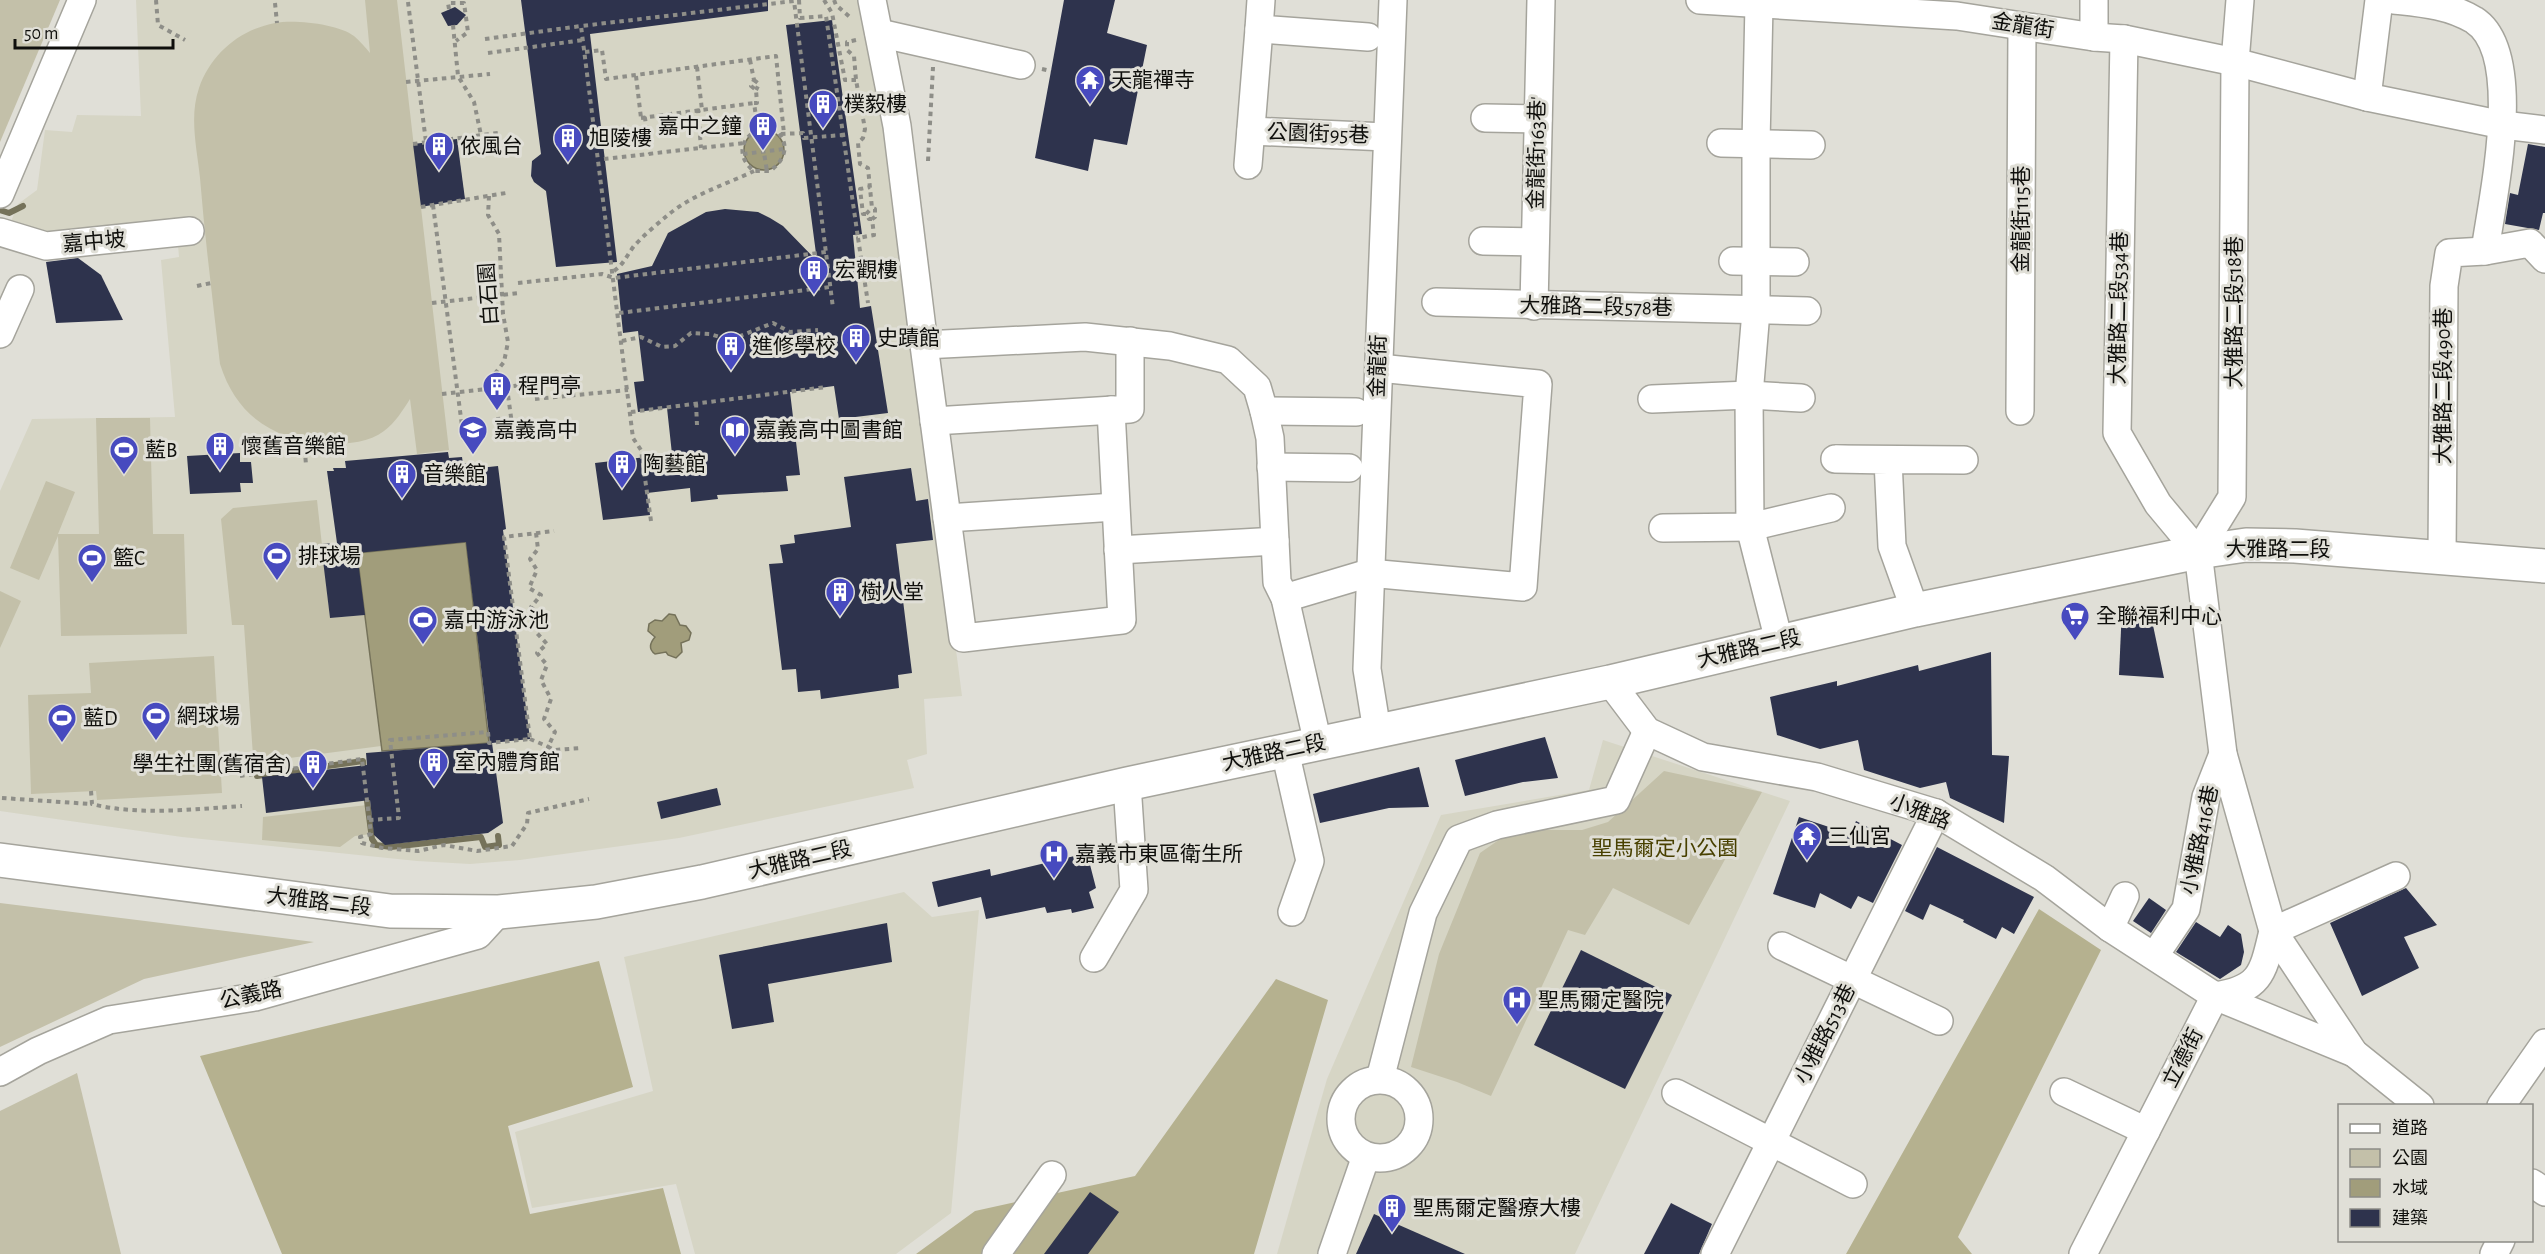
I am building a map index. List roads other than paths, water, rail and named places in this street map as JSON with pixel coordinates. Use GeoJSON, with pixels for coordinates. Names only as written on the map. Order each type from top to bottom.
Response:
{"type":"FeatureCollection","features":[{"type":"Feature","properties":{"kind":"main road","name":"大雅路二段"},"geometry":{"type":"LineString","coordinates":[[0,860],[390,911],[499,912],[596,902],[702,882],[1127,784],[1610,682],[1914,610],[2198,552],[2246,545],[2266,545],[2442,556],[2545,566]]}},
{"type":"Feature","properties":{"kind":"street"},"geometry":{"type":"LineString","coordinates":[[0,194],[82,0]]}},
{"type":"Feature","properties":{"kind":"street"},"geometry":{"type":"LineString","coordinates":[[872,0],[863,39],[897,126],[963,638],[1122,620],[1111,410]]}},
{"type":"Feature","properties":{"kind":"street","name":"公園街95巷"},"geometry":{"type":"LineString","coordinates":[[1248,165],[1261,0]]}},
{"type":"Feature","properties":{"kind":"street","name":"金龍街"},"geometry":{"type":"LineString","coordinates":[[1377,730],[1367,669],[1369,573],[1393,0]]}},
{"type":"Feature","properties":{"kind":"street","name":"金龍街163巷'"},"geometry":{"type":"LineString","coordinates":[[1534,306],[1541,0]]}},
{"type":"Feature","properties":{"kind":"street","name":"金龍街"},"geometry":{"type":"LineString","coordinates":[[1700,0],[1759,4],[1957,8],[2022,27],[2124,39],[2235,62],[2367,97],[2503,125],[2545,130]]}},
{"type":"Feature","properties":{"kind":"street"},"geometry":{"type":"LineString","coordinates":[[2094,0],[2094,37]]}},
{"type":"Feature","properties":{"kind":"street"},"geometry":{"type":"LineString","coordinates":[[2235,62],[2240,0]]}},
{"type":"Feature","properties":{"kind":"street"},"geometry":{"type":"LineString","coordinates":[[2367,97],[2379,0]]}},
{"type":"Feature","properties":{"kind":"street"},"geometry":{"type":"LineString","coordinates":[[2394,0],[2446,6],[2476,21],[2488,37],[2501,67],[2503,125],[2485,251],[2530,243],[2543,254]]}},
{"type":"Feature","properties":{"kind":"street"},"geometry":{"type":"LineString","coordinates":[[1759,4],[1756,143],[1744,261],[1756,311],[1749,395],[1750,527],[1779,641]]}},
{"type":"Feature","properties":{"kind":"street","name":"金龍街115巷"},"geometry":{"type":"LineString","coordinates":[[2020,411],[2022,27]]}},
{"type":"Feature","properties":{"kind":"street"},"geometry":{"type":"LineString","coordinates":[[1259,29],[1368,37]]}},
{"type":"Feature","properties":{"kind":"street"},"geometry":{"type":"LineString","coordinates":[[863,39],[934,45],[1021,64]]}},
{"type":"Feature","properties":{"kind":"street","name":"大雅路二段534巷"},"geometry":{"type":"LineString","coordinates":[[2124,39],[2117,433],[2158,504],[2198,552]]}},
{"type":"Feature","properties":{"kind":"street","name":"大雅路二段518巷"},"geometry":{"type":"LineString","coordinates":[[2198,552],[2232,496],[2235,62]]}},
{"type":"Feature","properties":{"kind":"street"},"geometry":{"type":"LineString","coordinates":[[1485,118],[1538,119]]}},
{"type":"Feature","properties":{"kind":"street","name":"公園街95巷"},"geometry":{"type":"LineString","coordinates":[[1251,131],[1386,136]]}},
{"type":"Feature","properties":{"kind":"street"},"geometry":{"type":"LineString","coordinates":[[1721,143],[1811,145]]}},
{"type":"Feature","properties":{"kind":"street","name":"嘉中坡"},"geometry":{"type":"LineString","coordinates":[[0,232],[46,246],[190,231]]}},
{"type":"Feature","properties":{"kind":"street"},"geometry":{"type":"LineString","coordinates":[[1483,241],[1535,242]]}},
{"type":"Feature","properties":{"kind":"street","name":"大雅路二段490巷"},"geometry":{"type":"LineString","coordinates":[[2442,556],[2444,286],[2449,253],[2485,251]]}},
{"type":"Feature","properties":{"kind":"street"},"geometry":{"type":"LineString","coordinates":[[1744,261],[1795,261]]}},
{"type":"Feature","properties":{"kind":"street"},"geometry":{"type":"LineString","coordinates":[[0,334],[20,290]]}},
{"type":"Feature","properties":{"kind":"street","name":"大雅路二段578巷"},"geometry":{"type":"LineString","coordinates":[[1436,302],[1807,311]]}},
{"type":"Feature","properties":{"kind":"street"},"geometry":{"type":"LineString","coordinates":[[924,345],[1085,337],[1170,346],[1228,360],[1257,387],[1270,438],[1277,582],[1286,598],[1318,744]]}},
{"type":"Feature","properties":{"kind":"street"},"geometry":{"type":"LineString","coordinates":[[934,421],[1130,409],[1130,342]]}},
{"type":"Feature","properties":{"kind":"street"},"geometry":{"type":"LineString","coordinates":[[1286,598],[1369,573],[1523,587],[1538,384],[1378,368]]}},
{"type":"Feature","properties":{"kind":"street"},"geometry":{"type":"LineString","coordinates":[[1652,399],[1749,395],[1802,398]]}},
{"type":"Feature","properties":{"kind":"street"},"geometry":{"type":"LineString","coordinates":[[1264,411],[1356,412]]}},
{"type":"Feature","properties":{"kind":"street"},"geometry":{"type":"LineString","coordinates":[[1914,610],[1892,546],[1888,460],[1835,459],[1964,460]]}},
{"type":"Feature","properties":{"kind":"street"},"geometry":{"type":"LineString","coordinates":[[1271,466],[1348,468]]}},
{"type":"Feature","properties":{"kind":"street"},"geometry":{"type":"LineString","coordinates":[[947,518],[1115,507]]}},
{"type":"Feature","properties":{"kind":"street"},"geometry":{"type":"LineString","coordinates":[[1663,528],[1750,527],[1831,508]]}},
{"type":"Feature","properties":{"kind":"street"},"geometry":{"type":"LineString","coordinates":[[1118,550],[1275,541]]}},
{"type":"Feature","properties":{"kind":"street"},"geometry":{"type":"LineString","coordinates":[[2198,552],[2223,754],[2273,931],[2354,1053]]}},
{"type":"Feature","properties":{"kind":"street","name":"小雅路"},"geometry":{"type":"LineString","coordinates":[[1610,682],[1647,731],[1703,757],[1817,777],[1936,813],[2044,878],[2110,928],[2215,996]]}},
{"type":"Feature","properties":{"kind":"street"},"geometry":{"type":"LineString","coordinates":[[1380,1079],[1423,913],[1459,839],[1497,825],[1616,800],[1647,731]]}},
{"type":"Feature","properties":{"kind":"street"},"geometry":{"type":"LineString","coordinates":[[1285,752],[1310,861],[1292,912]]}},
{"type":"Feature","properties":{"kind":"street","name":"小雅路416巷"},"geometry":{"type":"LineString","coordinates":[[2155,955],[2186,909],[2206,797],[2223,754]]}},
{"type":"Feature","properties":{"kind":"street"},"geometry":{"type":"LineString","coordinates":[[1094,958],[1134,890],[1127,784]]}},
{"type":"Feature","properties":{"kind":"street","name":"小雅路513巷"},"geometry":{"type":"LineString","coordinates":[[1715,1254],[1936,813]]}},
{"type":"Feature","properties":{"kind":"street"},"geometry":{"type":"LineString","coordinates":[[2273,931],[2396,876]]}},
{"type":"Feature","properties":{"kind":"street"},"geometry":{"type":"LineString","coordinates":[[2110,928],[2125,896]]}},
{"type":"Feature","properties":{"kind":"street","name":"公義路"},"geometry":{"type":"LineString","coordinates":[[0,1072],[38,1051],[109,1020],[255,997],[478,935],[499,912]]}},
{"type":"Feature","properties":{"kind":"street"},"geometry":{"type":"LineString","coordinates":[[2215,996],[2236,993],[2254,983],[2266,959],[2273,931]]}},
{"type":"Feature","properties":{"kind":"street"},"geometry":{"type":"LineString","coordinates":[[1782,946],[1939,1021]]}},
{"type":"Feature","properties":{"kind":"street"},"geometry":{"type":"LineString","coordinates":[[2215,996],[2354,1053],[2418,1104]]}},
{"type":"Feature","properties":{"kind":"street","name":"立德街"},"geometry":{"type":"LineString","coordinates":[[2083,1254],[2215,996]]}},
{"type":"Feature","properties":{"kind":"street"},"geometry":{"type":"LineString","coordinates":[[2502,1104],[2545,1043]]}},
{"type":"Feature","properties":{"kind":"street"},"geometry":{"type":"LineString","coordinates":[[1380,1079],[1394,1082],[1406,1089],[1415,1100],[1419,1113],[1419,1126],[1414,1139],[1405,1150],[1392,1156],[1378,1158],[1366,1156],[1355,1150],[1344,1136],[1340,1118],[1342,1106],[1357,1086],[1380,1079]]}},
{"type":"Feature","properties":{"kind":"street"},"geometry":{"type":"LineString","coordinates":[[2064,1092],[2146,1131]]}},
{"type":"Feature","properties":{"kind":"street"},"geometry":{"type":"LineString","coordinates":[[1676,1093],[1853,1184]]}},
{"type":"Feature","properties":{"kind":"street"},"geometry":{"type":"LineString","coordinates":[[1332,1254],[1366,1156]]}},
{"type":"Feature","properties":{"kind":"street"},"geometry":{"type":"LineString","coordinates":[[996,1254],[1052,1175]]}},
{"type":"Feature","properties":{"kind":"water"},"geometry":{"type":"Polygon","coordinates":[[[764,130],[778,136],[784,150],[778,164],[764,170],[750,164],[744,150],[750,136],[764,130]]]}},
{"type":"Feature","properties":{"kind":"water","name":"嘉中游泳池"},"geometry":{"type":"Polygon","coordinates":[[[466,542],[489,743],[382,751],[357,553],[466,542]]]}},
{"type":"Feature","properties":{"kind":"water"},"geometry":{"type":"Polygon","coordinates":[[[669,614],[675,615],[680,625],[686,626],[691,633],[689,640],[681,643],[682,652],[676,658],[666,652],[655,654],[651,644],[655,637],[648,631],[649,624],[655,620],[662,621],[669,614]]]}},
{"type":"Feature","properties":{"kind":"waterway"},"geometry":{"type":"LineString","coordinates":[[0,210],[9,213],[23,206]]}},
{"type":"Feature","properties":{"kind":"waterway"},"geometry":{"type":"LineString","coordinates":[[257,776],[363,761],[364,771]]}},
{"type":"Feature","properties":{"kind":"waterway"},"geometry":{"type":"LineString","coordinates":[[366,793],[372,839],[376,845],[391,847],[481,837],[485,847],[499,845],[498,836]]}},
{"type":"Feature","properties":{"kind":"place","name":"天龍禪寺"},"geometry":{"type":"Point","coordinates":[1090,106]}},
{"type":"Feature","properties":{"kind":"place","name":"樸毅樓"},"geometry":{"type":"Point","coordinates":[823,130]}},
{"type":"Feature","properties":{"kind":"place","name":"嘉中之鐘"},"geometry":{"type":"Point","coordinates":[763,152]}},
{"type":"Feature","properties":{"kind":"place","name":"旭陵樓"},"geometry":{"type":"Point","coordinates":[568,164]}},
{"type":"Feature","properties":{"kind":"place","name":"依風台"},"geometry":{"type":"Point","coordinates":[439,172]}},
{"type":"Feature","properties":{"kind":"place","name":"宏觀樓"},"geometry":{"type":"Point","coordinates":[814,296]}},
{"type":"Feature","properties":{"kind":"place","name":"史蹟館"},"geometry":{"type":"Point","coordinates":[856,364]}},
{"type":"Feature","properties":{"kind":"place","name":"進修學校"},"geometry":{"type":"Point","coordinates":[731,372]}},
{"type":"Feature","properties":{"kind":"place","name":"程門亭"},"geometry":{"type":"Point","coordinates":[497,412]}},
{"type":"Feature","properties":{"kind":"place","name":"嘉義高中"},"geometry":{"type":"Point","coordinates":[473,456]}},
{"type":"Feature","properties":{"kind":"place","name":"嘉義高中圖書館"},"geometry":{"type":"Point","coordinates":[735,456]}},
{"type":"Feature","properties":{"kind":"place","name":"懷舊音樂館"},"geometry":{"type":"Point","coordinates":[220,472]}},
{"type":"Feature","properties":{"kind":"place","name":"藍B"},"geometry":{"type":"Point","coordinates":[124,476]}},
{"type":"Feature","properties":{"kind":"place","name":"陶藝館"},"geometry":{"type":"Point","coordinates":[622,490]}},
{"type":"Feature","properties":{"kind":"place","name":"音樂館"},"geometry":{"type":"Point","coordinates":[402,500]}},
{"type":"Feature","properties":{"kind":"place","name":"排球場"},"geometry":{"type":"Point","coordinates":[277,582]}},
{"type":"Feature","properties":{"kind":"place","name":"籃C"},"geometry":{"type":"Point","coordinates":[92,584]}},
{"type":"Feature","properties":{"kind":"place","name":"樹人堂"},"geometry":{"type":"Point","coordinates":[840,618]}},
{"type":"Feature","properties":{"kind":"place","name":"全聯福利中心"},"geometry":{"type":"Point","coordinates":[2075,642]}},
{"type":"Feature","properties":{"kind":"place","name":"嘉中游泳池"},"geometry":{"type":"Point","coordinates":[423,646]}},
{"type":"Feature","properties":{"kind":"place","name":"網球場"},"geometry":{"type":"Point","coordinates":[156,742]}},
{"type":"Feature","properties":{"kind":"place","name":"藍D"},"geometry":{"type":"Point","coordinates":[62,744]}},
{"type":"Feature","properties":{"kind":"place","name":"室內體育館"},"geometry":{"type":"Point","coordinates":[434,788]}},
{"type":"Feature","properties":{"kind":"place","name":"學生社團(舊宿舍)"},"geometry":{"type":"Point","coordinates":[313,790]}},
{"type":"Feature","properties":{"kind":"place","name":"三仙宮"},"geometry":{"type":"Point","coordinates":[1807,862]}},
{"type":"Feature","properties":{"kind":"place","name":"嘉義市東區衛生所"},"geometry":{"type":"Point","coordinates":[1054,880]}},
{"type":"Feature","properties":{"kind":"place","name":"聖馬爾定醫院"},"geometry":{"type":"Point","coordinates":[1517,1026]}},
{"type":"Feature","properties":{"kind":"place","name":"聖馬爾定醫療大樓"},"geometry":{"type":"Point","coordinates":[1392,1234]}},
{"type":"Feature","properties":{"kind":"park label","name":"聖馬爾定小公園"},"geometry":{"type":"Point","coordinates":[1665,848]}}]}
